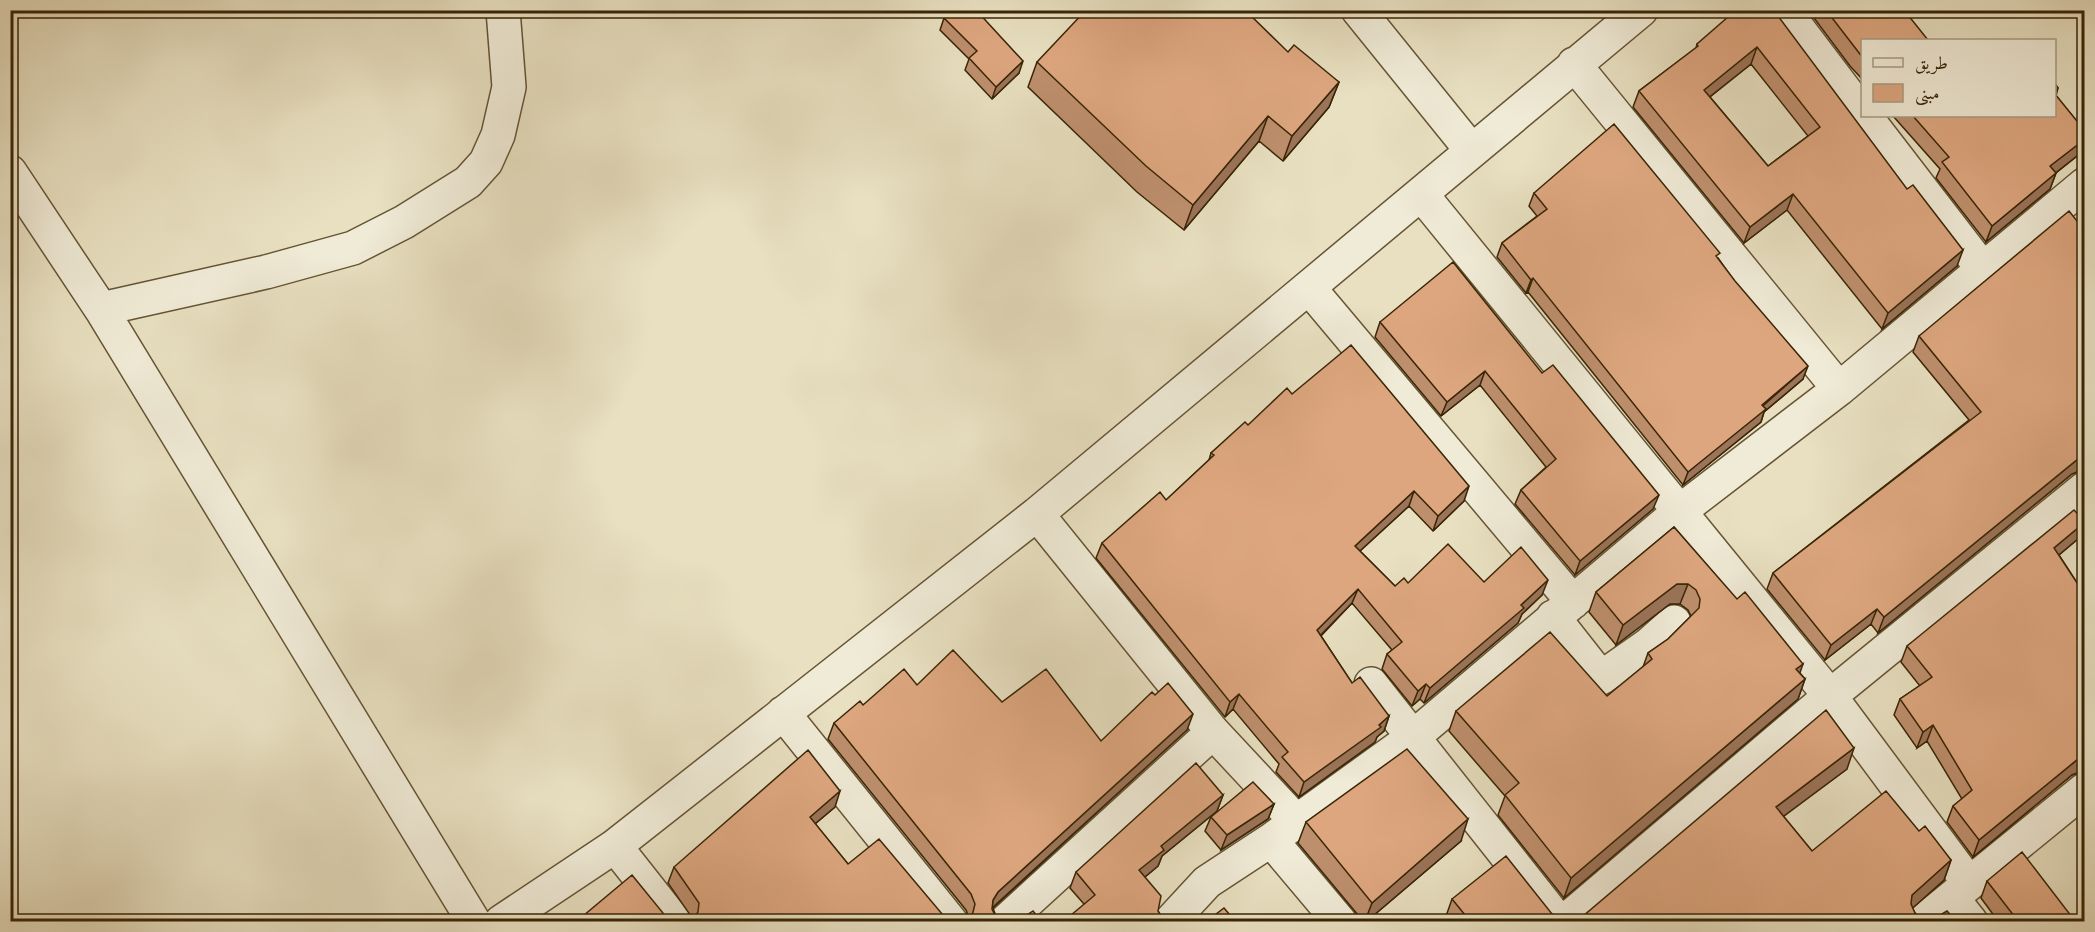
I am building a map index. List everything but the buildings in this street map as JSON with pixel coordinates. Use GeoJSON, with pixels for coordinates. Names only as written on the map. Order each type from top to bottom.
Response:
{"type":"FeatureCollection","features":[{"type":"Feature","properties":{"kind":"street"},"geometry":{"type":"LineString","coordinates":[[101,309],[266,272],[353,248],[404,222],[468,182],[486,162],[498,135],[509,87],[503,10]]}},
{"type":"Feature","properties":{"kind":"street"},"geometry":{"type":"LineString","coordinates":[[1358,10],[1472,151]]}},
{"type":"Feature","properties":{"kind":"street"},"geometry":{"type":"LineString","coordinates":[[501,921],[615,846],[1037,514],[1310,289],[1641,10]]}},
{"type":"Feature","properties":{"kind":"street"},"geometry":{"type":"LineString","coordinates":[[1784,10],[1861,110]]}},
{"type":"Feature","properties":{"kind":"street"},"geometry":{"type":"LineString","coordinates":[[1575,64],[1839,389]]}},
{"type":"Feature","properties":{"kind":"street"},"geometry":{"type":"LineString","coordinates":[[1866,117],[1982,268]]}},
{"type":"Feature","properties":{"kind":"street"},"geometry":{"type":"LineString","coordinates":[[10,172],[101,309],[474,921]]}},
{"type":"Feature","properties":{"kind":"street"},"geometry":{"type":"LineString","coordinates":[[1170,921],[1207,882],[1284,831],[1412,738],[1680,511],[1839,389],[1982,268],[2085,185]]}},
{"type":"Feature","properties":{"kind":"street"},"geometry":{"type":"LineString","coordinates":[[1422,195],[1830,696],[1964,901]]}},
{"type":"Feature","properties":{"kind":"street"},"geometry":{"type":"LineString","coordinates":[[1310,289],[1563,610],[1601,678],[1648,645],[1674,622]]}},
{"type":"Feature","properties":{"kind":"street"},"geometry":{"type":"LineString","coordinates":[[1564,921],[1830,696],[2085,489]]}},
{"type":"Feature","properties":{"kind":"street"},"geometry":{"type":"LineString","coordinates":[[1037,514],[1213,732],[1284,831],[1340,921]]}},
{"type":"Feature","properties":{"kind":"street"},"geometry":{"type":"LineString","coordinates":[[1371,684],[1559,921]]}},
{"type":"Feature","properties":{"kind":"street"},"geometry":{"type":"LineString","coordinates":[[783,713],[951,921]]}},
{"type":"Feature","properties":{"kind":"street"},"geometry":{"type":"LineString","coordinates":[[1005,921],[1213,732]]}},
{"type":"Feature","properties":{"kind":"street"},"geometry":{"type":"LineString","coordinates":[[1922,921],[1964,901],[2085,790]]}},
{"type":"Feature","properties":{"kind":"street"},"geometry":{"type":"LineString","coordinates":[[615,846],[675,921]]}}]}
